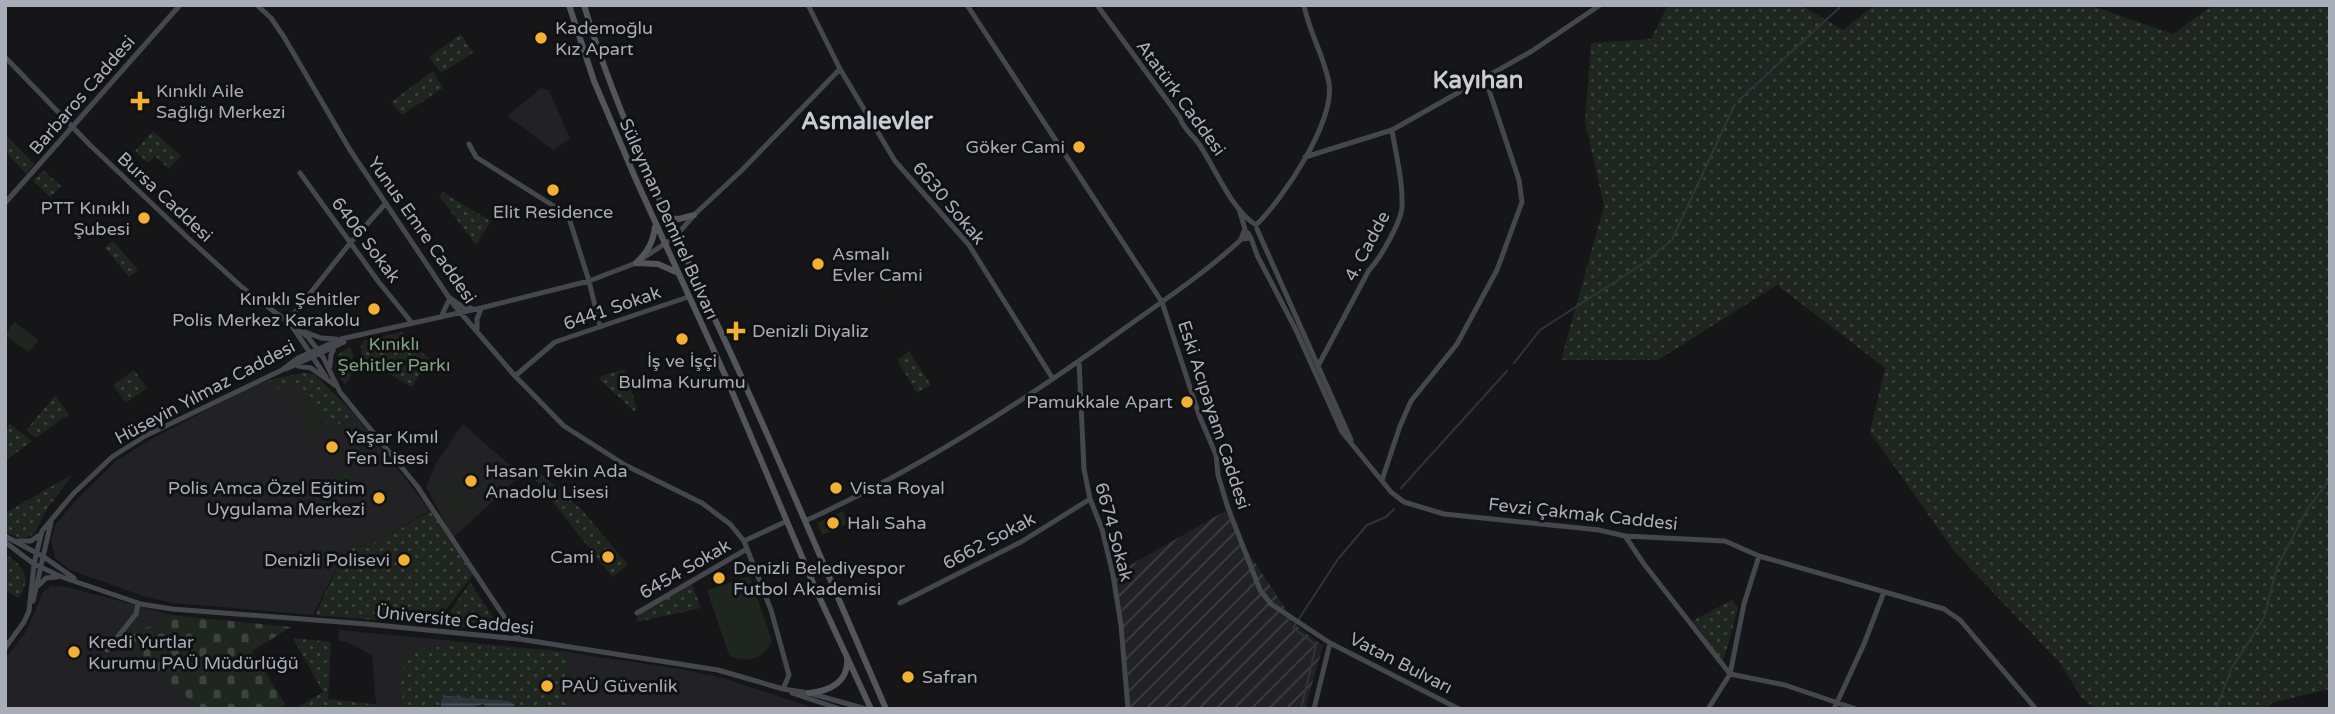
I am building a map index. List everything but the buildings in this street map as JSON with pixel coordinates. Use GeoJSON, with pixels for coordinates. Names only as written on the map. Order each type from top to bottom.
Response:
{"type":"FeatureCollection","features":[{"type":"Feature","properties":{"kind":"main road","name":"Süleyman Demirel Bulvarı"},"geometry":{"type":"LineString","coordinates":[[569,5],[594,81],[655,225],[725,375],[869,709]]}},
{"type":"Feature","properties":{"kind":"main road","name":"Süleyman Demirel Bulvarı"},"geometry":{"type":"LineString","coordinates":[[584,5],[610,82],[668,218],[727,345],[886,709]]}},
{"type":"Feature","properties":{"kind":"main road"},"geometry":{"type":"LineString","coordinates":[[668,218],[679,219],[694,215]]}},
{"type":"Feature","properties":{"kind":"main road"},"geometry":{"type":"LineString","coordinates":[[636,262],[646,254],[655,225]]}},
{"type":"Feature","properties":{"kind":"main road"},"geometry":{"type":"LineString","coordinates":[[636,262],[658,264],[677,272]]}},
{"type":"Feature","properties":{"kind":"main road"},"geometry":{"type":"LineString","coordinates":[[809,693],[823,690],[844,677],[847,667],[846,652]]}},
{"type":"Feature","properties":{"kind":"street","name":"Barbaros Caddesi"},"geometry":{"type":"LineString","coordinates":[[5,203],[180,5]]}},
{"type":"Feature","properties":{"kind":"street","name":"Yunus Emre Caddesi"},"geometry":{"type":"LineString","coordinates":[[257,5],[271,18],[290,46],[338,131],[450,298],[515,376],[564,426],[625,465],[702,503],[730,524],[744,541],[771,610],[789,675],[783,689]]}},
{"type":"Feature","properties":{"kind":"street","name":"6630 Sokak"},"geometry":{"type":"LineString","coordinates":[[808,5],[840,69],[895,161],[969,245],[1053,379]]}},
{"type":"Feature","properties":{"kind":"street","name":"Eski Acıpayam Caddesi"},"geometry":{"type":"LineString","coordinates":[[967,5],[1162,302],[1201,422],[1216,455],[1218,475],[1228,508],[1260,590],[1271,604],[1330,643]]}},
{"type":"Feature","properties":{"kind":"street","name":"Atatürk Caddesi"},"geometry":{"type":"LineString","coordinates":[[1097,5],[1180,118],[1184,130],[1198,143],[1239,209]]}},
{"type":"Feature","properties":{"kind":"street"},"geometry":{"type":"LineString","coordinates":[[805,521],[939,451],[1053,379],[1162,302],[1248,233],[1254,233],[1289,185],[1324,119],[1329,82],[1308,25],[1304,5]]}},
{"type":"Feature","properties":{"kind":"street"},"geometry":{"type":"LineString","coordinates":[[1305,157],[1392,130],[1532,51],[1600,5]]}},
{"type":"Feature","properties":{"kind":"street","name":"Bursa Caddesi"},"geometry":{"type":"LineString","coordinates":[[5,57],[72,127],[243,288],[288,321],[326,377]]}},
{"type":"Feature","properties":{"kind":"street","name":"Hüseyin Yılmaz Caddesi"},"geometry":{"type":"LineString","coordinates":[[319,351],[341,339],[589,281],[636,262],[676,236],[840,69]]}},
{"type":"Feature","properties":{"kind":"street"},"geometry":{"type":"LineString","coordinates":[[1382,480],[1411,401],[1457,344],[1497,270],[1522,202],[1519,180],[1485,78]]}},
{"type":"Feature","properties":{"kind":"street","name":"4. Cadde"},"geometry":{"type":"LineString","coordinates":[[1318,366],[1369,270],[1380,258],[1402,210],[1392,130]]}},
{"type":"Feature","properties":{"kind":"street"},"geometry":{"type":"LineString","coordinates":[[469,144],[476,157],[568,215],[600,327]]}},
{"type":"Feature","properties":{"kind":"street","name":"6406 Sokak"},"geometry":{"type":"LineString","coordinates":[[300,173],[378,281],[412,323]]}},
{"type":"Feature","properties":{"kind":"street"},"geometry":{"type":"LineString","coordinates":[[341,339],[321,338],[288,321],[385,204]]}},
{"type":"Feature","properties":{"kind":"street"},"geometry":{"type":"LineString","coordinates":[[1239,209],[1258,226],[1352,443]]}},
{"type":"Feature","properties":{"kind":"street"},"geometry":{"type":"LineString","coordinates":[[1239,209],[1257,255],[1296,330],[1336,421],[1352,443]]}},
{"type":"Feature","properties":{"kind":"street"},"geometry":{"type":"LineString","coordinates":[[1241,239],[1248,233],[1248,224],[1258,226]]}},
{"type":"Feature","properties":{"kind":"street","name":"6441 Sokak"},"geometry":{"type":"LineString","coordinates":[[515,376],[555,342],[688,297]]}},
{"type":"Feature","properties":{"kind":"street"},"geometry":{"type":"LineString","coordinates":[[450,298],[463,307],[481,308],[476,321],[477,328],[462,318],[442,317],[450,298]]}},
{"type":"Feature","properties":{"kind":"street"},"geometry":{"type":"LineString","coordinates":[[303,331],[319,351],[337,387]]}},
{"type":"Feature","properties":{"kind":"street","name":"Hüseyin Yılmaz Caddesi"},"geometry":{"type":"LineString","coordinates":[[34,564],[42,531],[52,517],[111,457],[145,436],[311,354],[356,336]]}},
{"type":"Feature","properties":{"kind":"street"},"geometry":{"type":"LineString","coordinates":[[298,337],[299,351],[291,366],[310,367],[337,387],[423,494],[519,639]]}},
{"type":"Feature","properties":{"kind":"street"},"geometry":{"type":"LineString","coordinates":[[331,371],[330,361],[335,346]]}},
{"type":"Feature","properties":{"kind":"street","name":"6674 Sokak"},"geometry":{"type":"LineString","coordinates":[[1079,361],[1084,469],[1090,499],[1102,529],[1113,575],[1121,625],[1128,709]]}},
{"type":"Feature","properties":{"kind":"street","name":"Fevzi Çakmak Caddesi"},"geometry":{"type":"LineString","coordinates":[[1352,443],[1397,498],[1404,502],[1444,513],[1599,530],[1625,536],[1725,541],[1759,556],[1944,609],[1960,620],[2036,709]]}},
{"type":"Feature","properties":{"kind":"street","name":"6662 Sokak"},"geometry":{"type":"LineString","coordinates":[[900,603],[1021,542],[1090,499]]}},
{"type":"Feature","properties":{"kind":"street"},"geometry":{"type":"LineString","coordinates":[[5,648],[29,611],[37,588],[52,517]]}},
{"type":"Feature","properties":{"kind":"street","name":"6454 Sokak"},"geometry":{"type":"LineString","coordinates":[[744,541],[787,521]]}},
{"type":"Feature","properties":{"kind":"street"},"geometry":{"type":"LineString","coordinates":[[15,540],[31,541],[42,531]]}},
{"type":"Feature","properties":{"kind":"street"},"geometry":{"type":"LineString","coordinates":[[5,536],[44,557],[80,582]]}},
{"type":"Feature","properties":{"kind":"street"},"geometry":{"type":"LineString","coordinates":[[1625,536],[1730,674],[1785,685],[1856,709]]}},
{"type":"Feature","properties":{"kind":"street"},"geometry":{"type":"LineString","coordinates":[[47,538],[48,552],[56,565]]}},
{"type":"Feature","properties":{"kind":"street","name":"Üniversite Caddesi"},"geometry":{"type":"LineString","coordinates":[[5,542],[41,568],[138,603],[172,609],[519,639],[718,670],[783,689],[869,709]]}},
{"type":"Feature","properties":{"kind":"street","name":"6454 Sokak"},"geometry":{"type":"LineString","coordinates":[[637,613],[747,549]]}},
{"type":"Feature","properties":{"kind":"street"},"geometry":{"type":"LineString","coordinates":[[1708,709],[1730,674],[1744,604],[1759,556]]}},
{"type":"Feature","properties":{"kind":"street"},"geometry":{"type":"LineString","coordinates":[[29,611],[34,564]]}},
{"type":"Feature","properties":{"kind":"street"},"geometry":{"type":"LineString","coordinates":[[37,588],[46,578],[62,577]]}},
{"type":"Feature","properties":{"kind":"street"},"geometry":{"type":"LineString","coordinates":[[1834,709],[1884,592]]}},
{"type":"Feature","properties":{"kind":"street"},"geometry":{"type":"LineString","coordinates":[[107,650],[136,614],[138,603]]}},
{"type":"Feature","properties":{"kind":"street"},"geometry":{"type":"LineString","coordinates":[[1314,709],[1330,643]]}},
{"type":"Feature","properties":{"kind":"street","name":"Vatan Bulvarı"},"geometry":{"type":"LineString","coordinates":[[1330,643],[1459,709]]}},
{"type":"Feature","properties":{"kind":"street"},"geometry":{"type":"LineString","coordinates":[[783,689],[840,709]]}},
{"type":"Feature","properties":{"kind":"shaded area"},"geometry":{"type":"Polygon","coordinates":[[[541,88],[549,90],[570,139],[553,150],[507,116],[541,88]]]}},
{"type":"Feature","properties":{"kind":"shaded area"},"geometry":{"type":"Polygon","coordinates":[[[303,373],[314,374],[355,415],[430,510],[370,546],[347,547],[313,615],[173,603],[143,596],[70,570],[55,558],[51,540],[55,525],[117,460],[245,390],[269,380],[303,373]]]}},
{"type":"Feature","properties":{"kind":"shaded area","name":"Hasan Tekin Ada Anadolu Lisesi"},"geometry":{"type":"Polygon","coordinates":[[[463,424],[521,475],[453,538],[426,487],[436,463],[463,424]]]}},
{"type":"Feature","properties":{"kind":"shaded area"},"geometry":{"type":"Polygon","coordinates":[[[1225,511],[1233,520],[1244,546],[1297,626],[1323,646],[1305,709],[1130,709],[1113,575],[1225,511]]]}},
{"type":"Feature","properties":{"kind":"shaded area","name":"Kredi Yurtlar Kurumu PAÜ Müdürlüğü"},"geometry":{"type":"Polygon","coordinates":[[[51,586],[67,587],[172,615],[129,644],[201,709],[5,709],[5,659],[26,632],[43,592],[51,586]]]}},
{"type":"Feature","properties":{"kind":"shaded area"},"geometry":{"type":"Polygon","coordinates":[[[339,630],[559,651],[681,669],[723,678],[818,709],[295,709],[328,699],[376,704],[372,655],[347,642],[338,641],[339,630]]]}},
{"type":"Feature","properties":{"kind":"shaded area"},"geometry":{"type":"Polygon","coordinates":[[[447,696],[508,701],[515,705],[511,709],[489,709],[483,704],[465,709],[441,709],[441,700],[447,696]]]}},
{"type":"Feature","properties":{"kind":"green space"},"geometry":{"type":"Polygon","coordinates":[[[1668,5],[1801,5],[1843,30],[1875,5],[2090,5],[2173,34],[2213,5],[2330,5],[2330,689],[2271,703],[2268,709],[2096,709],[2082,698],[2059,662],[1954,551],[1870,432],[1885,368],[1777,285],[1658,360],[1561,360],[1604,206],[1585,122],[1591,43],[1651,39],[1668,5]]]}},
{"type":"Feature","properties":{"kind":"green space"},"geometry":{"type":"Polygon","coordinates":[[[461,34],[473,53],[441,73],[429,57],[461,34]]]}},
{"type":"Feature","properties":{"kind":"green space"},"geometry":{"type":"Polygon","coordinates":[[[433,71],[443,88],[402,115],[391,102],[433,71]]]}},
{"type":"Feature","properties":{"kind":"green space"},"geometry":{"type":"Polygon","coordinates":[[[153,131],[181,156],[169,169],[155,156],[148,163],[135,151],[153,131]]]}},
{"type":"Feature","properties":{"kind":"green space"},"geometry":{"type":"Polygon","coordinates":[[[5,134],[34,164],[26,174],[5,151],[5,134]]]}},
{"type":"Feature","properties":{"kind":"green space"},"geometry":{"type":"Polygon","coordinates":[[[43,170],[61,186],[50,197],[33,181],[43,170]]]}},
{"type":"Feature","properties":{"kind":"green space"},"geometry":{"type":"Polygon","coordinates":[[[442,192],[491,221],[476,245],[439,196],[442,192]]]}},
{"type":"Feature","properties":{"kind":"green space"},"geometry":{"type":"Polygon","coordinates":[[[113,241],[138,270],[129,277],[105,248],[113,241]]]}},
{"type":"Feature","properties":{"kind":"green space"},"geometry":{"type":"Polygon","coordinates":[[[14,322],[39,340],[29,352],[5,336],[14,322]]]}},
{"type":"Feature","properties":{"kind":"green space","name":"Kınıklı Şehitler Parkı"},"geometry":{"type":"Polygon","coordinates":[[[402,332],[414,348],[430,358],[412,387],[362,358],[363,341],[402,332]]]}},
{"type":"Feature","properties":{"kind":"green space"},"geometry":{"type":"Polygon","coordinates":[[[349,347],[353,368],[345,385],[335,369],[339,354],[349,347]]]}},
{"type":"Feature","properties":{"kind":"green space"},"geometry":{"type":"Polygon","coordinates":[[[909,351],[931,385],[917,393],[897,360],[909,351]]]}},
{"type":"Feature","properties":{"kind":"green space"},"geometry":{"type":"Polygon","coordinates":[[[625,369],[637,410],[634,411],[599,379],[625,369]]]}},
{"type":"Feature","properties":{"kind":"green space"},"geometry":{"type":"Polygon","coordinates":[[[134,370],[147,388],[126,403],[113,385],[134,370]]]}},
{"type":"Feature","properties":{"kind":"green space"},"geometry":{"type":"Polygon","coordinates":[[[303,373],[314,374],[355,415],[330,429],[308,394],[302,396],[295,383],[280,391],[269,380],[303,373]]]}},
{"type":"Feature","properties":{"kind":"green space"},"geometry":{"type":"Polygon","coordinates":[[[55,396],[69,414],[36,438],[26,430],[55,396]]]}},
{"type":"Feature","properties":{"kind":"green space"},"geometry":{"type":"Polygon","coordinates":[[[310,400],[325,427],[311,435],[296,408],[310,400]]]}},
{"type":"Feature","properties":{"kind":"green space"},"geometry":{"type":"Polygon","coordinates":[[[10,424],[32,441],[5,461],[5,430],[10,424]]]}},
{"type":"Feature","properties":{"kind":"green space"},"geometry":{"type":"Polygon","coordinates":[[[531,465],[582,510],[628,565],[612,577],[527,469],[531,465]]]}},
{"type":"Feature","properties":{"kind":"green space"},"geometry":{"type":"Polygon","coordinates":[[[345,469],[356,484],[328,505],[317,489],[345,469]]]}},
{"type":"Feature","properties":{"kind":"green space"},"geometry":{"type":"Polygon","coordinates":[[[73,474],[47,509],[34,534],[22,539],[5,532],[5,513],[73,474]]]}},
{"type":"Feature","properties":{"kind":"green space"},"geometry":{"type":"Polygon","coordinates":[[[451,480],[474,508],[460,519],[438,491],[451,480]]]}},
{"type":"Feature","properties":{"kind":"green space"},"geometry":{"type":"Polygon","coordinates":[[[434,509],[475,572],[434,625],[315,615],[347,547],[370,546],[434,509]]]}},
{"type":"Feature","properties":{"kind":"green space","name":"Halı Saha"},"geometry":{"type":"Polygon","coordinates":[[[843,511],[849,523],[822,535],[817,523],[843,511]]]}},
{"type":"Feature","properties":{"kind":"green space"},"geometry":{"type":"Polygon","coordinates":[[[5,553],[24,572],[25,584],[18,598],[5,590],[5,553]]]}},
{"type":"Feature","properties":{"kind":"green space"},"geometry":{"type":"Polygon","coordinates":[[[750,576],[772,641],[760,656],[742,660],[729,655],[707,590],[750,576]]]}},
{"type":"Feature","properties":{"kind":"green space"},"geometry":{"type":"Polygon","coordinates":[[[470,582],[497,623],[497,627],[492,630],[441,625],[470,582]]]}},
{"type":"Feature","properties":{"kind":"green space"},"geometry":{"type":"Polygon","coordinates":[[[691,582],[701,608],[637,622],[637,613],[691,582]]]}},
{"type":"Feature","properties":{"kind":"green space"},"geometry":{"type":"Polygon","coordinates":[[[1732,600],[1738,608],[1723,663],[1692,621],[1732,600]]]}},
{"type":"Feature","properties":{"kind":"green space"},"geometry":{"type":"Polygon","coordinates":[[[172,615],[291,627],[252,651],[285,704],[278,709],[201,709],[124,644],[133,632],[164,622],[172,615]]]}},
{"type":"Feature","properties":{"kind":"green space"},"geometry":{"type":"Polygon","coordinates":[[[293,638],[331,642],[328,699],[376,705],[376,709],[295,709],[323,692],[293,638]]]}},
{"type":"Feature","properties":{"kind":"green space"},"geometry":{"type":"Polygon","coordinates":[[[447,643],[561,653],[566,661],[565,709],[403,709],[403,692],[400,690],[405,659],[427,647],[441,647],[447,643]]]}},
{"type":"Feature","properties":{"kind":"waterway"},"geometry":{"type":"LineString","coordinates":[[1739,100],[1839,8]]}},
{"type":"Feature","properties":{"kind":"waterway"},"geometry":{"type":"LineString","coordinates":[[1514,363],[1540,330],[1644,263],[1672,240],[1735,104]]}},
{"type":"Feature","properties":{"kind":"waterway"},"geometry":{"type":"LineString","coordinates":[[1401,488],[1507,371]]}},
{"type":"Feature","properties":{"kind":"waterway"},"geometry":{"type":"LineString","coordinates":[[2216,709],[2231,669],[2264,618],[2277,567],[2308,508],[2330,479]]}},
{"type":"Feature","properties":{"kind":"waterway"},"geometry":{"type":"LineString","coordinates":[[1301,709],[1316,645],[1293,628],[1338,559],[1367,525],[1386,517],[1394,509]]}},
{"type":"Feature","properties":{"kind":"place","name":"Kademoğlu Kız Apart"},"geometry":{"type":"Point","coordinates":[541,38]}},
{"type":"Feature","properties":{"kind":"place","name":"Kınıklı Aile Sağlığı Merkezi"},"geometry":{"type":"Point","coordinates":[140,101]}},
{"type":"Feature","properties":{"kind":"place","name":"Göker Cami"},"geometry":{"type":"Point","coordinates":[1079,147]}},
{"type":"Feature","properties":{"kind":"place","name":"Elit Residence"},"geometry":{"type":"Point","coordinates":[553,190]}},
{"type":"Feature","properties":{"kind":"place","name":"PTT Kınıklı Şubesi"},"geometry":{"type":"Point","coordinates":[144,218]}},
{"type":"Feature","properties":{"kind":"place","name":"Asmalı Evler Cami"},"geometry":{"type":"Point","coordinates":[818,264]}},
{"type":"Feature","properties":{"kind":"place","name":"Kınıklı Şehitler Polis Merkez Karakolu"},"geometry":{"type":"Point","coordinates":[374,309]}},
{"type":"Feature","properties":{"kind":"place","name":"Denizli Diyaliz"},"geometry":{"type":"Point","coordinates":[736,331]}},
{"type":"Feature","properties":{"kind":"place","name":"İş ve İşçi Bulma Kurumu"},"geometry":{"type":"Point","coordinates":[682,339]}},
{"type":"Feature","properties":{"kind":"place","name":"Pamukkale Apart"},"geometry":{"type":"Point","coordinates":[1187,402]}},
{"type":"Feature","properties":{"kind":"place","name":"Yaşar Kımıl Fen Lisesi"},"geometry":{"type":"Point","coordinates":[332,447]}},
{"type":"Feature","properties":{"kind":"place","name":"Hasan Tekin Ada Anadolu Lisesi"},"geometry":{"type":"Point","coordinates":[471,481]}},
{"type":"Feature","properties":{"kind":"place","name":"Vista Royal"},"geometry":{"type":"Point","coordinates":[836,488]}},
{"type":"Feature","properties":{"kind":"place","name":"Polis Amca Özel Eğitim Uygulama Merkezi"},"geometry":{"type":"Point","coordinates":[379,498]}},
{"type":"Feature","properties":{"kind":"place","name":"Halı Saha"},"geometry":{"type":"Point","coordinates":[833,523]}},
{"type":"Feature","properties":{"kind":"place","name":"Cami"},"geometry":{"type":"Point","coordinates":[608,557]}},
{"type":"Feature","properties":{"kind":"place","name":"Denizli Polisevi"},"geometry":{"type":"Point","coordinates":[404,560]}},
{"type":"Feature","properties":{"kind":"place","name":"Denizli Belediyespor Futbol Akademisi"},"geometry":{"type":"Point","coordinates":[719,578]}},
{"type":"Feature","properties":{"kind":"place","name":"Kredi Yurtlar Kurumu PAÜ Müdürlüğü"},"geometry":{"type":"Point","coordinates":[74,652]}},
{"type":"Feature","properties":{"kind":"place","name":"Safran"},"geometry":{"type":"Point","coordinates":[908,677]}},
{"type":"Feature","properties":{"kind":"place","name":"PAÜ Güvenlik"},"geometry":{"type":"Point","coordinates":[547,686]}},
{"type":"Feature","properties":{"kind":"district","name":"Kayıhan"},"geometry":{"type":"Point","coordinates":[1478,80]}},
{"type":"Feature","properties":{"kind":"district","name":"Asmalıevler"},"geometry":{"type":"Point","coordinates":[867,121]}}]}
